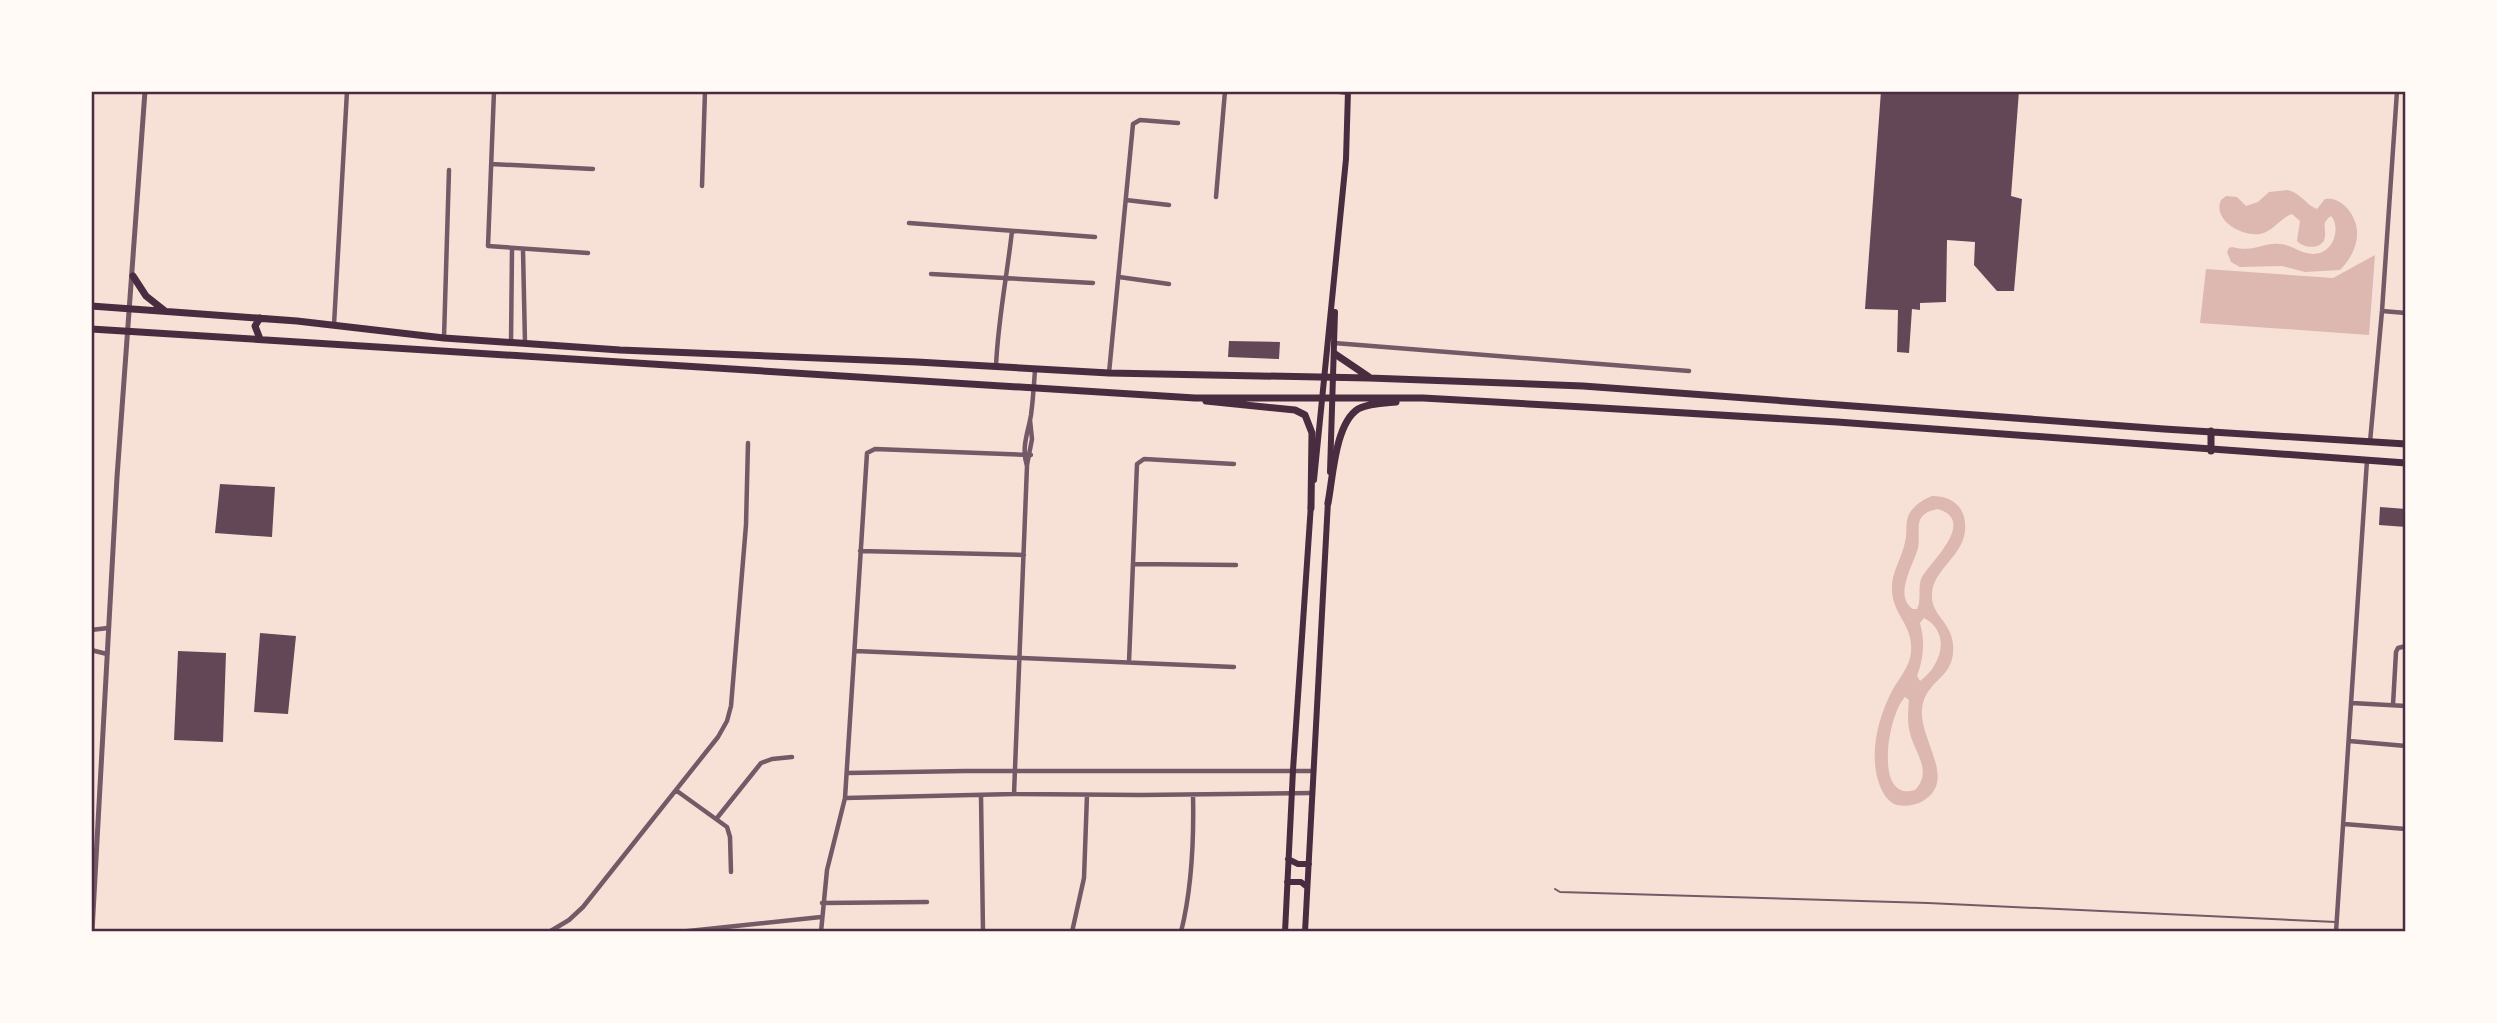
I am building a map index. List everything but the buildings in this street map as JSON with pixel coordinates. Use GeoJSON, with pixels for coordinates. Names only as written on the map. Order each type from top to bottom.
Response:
{"type":"FeatureCollection","features":[{"type":"Feature","properties":{"kind":"main road"},"geometry":{"type":"LineString","coordinates":[[1285,932],[1291,793],[1311,508],[1325,377],[1332,343],[1346,159],[1348,92]]}},
{"type":"Feature","properties":{"kind":"main road"},"geometry":{"type":"LineString","coordinates":[[133,276],[146,296],[166,312]]}},
{"type":"Feature","properties":{"kind":"main road"},"geometry":{"type":"LineString","coordinates":[[91,306],[260,318],[444,338],[620,350],[1109,373],[1334,377],[1583,386],[2406,444]]}},
{"type":"Feature","properties":{"kind":"main road"},"geometry":{"type":"LineString","coordinates":[[260,318],[255,326],[260,339]]}},
{"type":"Feature","properties":{"kind":"main road"},"geometry":{"type":"LineString","coordinates":[[91,329],[1195,398],[1423,398],[1837,422],[2406,463]]}},
{"type":"Feature","properties":{"kind":"main road"},"geometry":{"type":"LineString","coordinates":[[1305,932],[1334,398],[1335,354],[1332,343]]}},
{"type":"Feature","properties":{"kind":"main road"},"geometry":{"type":"LineString","coordinates":[[1335,354],[1369,378]]}},
{"type":"Feature","properties":{"kind":"main road"},"geometry":{"type":"LineString","coordinates":[[1195,398],[1222,404],[1296,410],[1306,415],[1312,433],[1311,508]]}},
{"type":"Feature","properties":{"kind":"main road"},"geometry":{"type":"LineString","coordinates":[[1328,503],[1339,439],[1348,419],[1360,408],[1370,405],[1423,398]]}},
{"type":"Feature","properties":{"kind":"main road"},"geometry":{"type":"LineString","coordinates":[[2211,431],[2211,451]]}},
{"type":"Feature","properties":{"kind":"main road"},"geometry":{"type":"LineString","coordinates":[[1288,859],[1298,864],[1309,864]]}},
{"type":"Feature","properties":{"kind":"main road"},"geometry":{"type":"LineString","coordinates":[[1287,882],[1301,882],[1307,887]]}},
{"type":"Feature","properties":{"kind":"street"},"geometry":{"type":"LineString","coordinates":[[92,932],[93,864],[145,91]]}},
{"type":"Feature","properties":{"kind":"street"},"geometry":{"type":"LineString","coordinates":[[334,325],[347,91]]}},
{"type":"Feature","properties":{"kind":"street"},"geometry":{"type":"LineString","coordinates":[[494,91],[488,245],[490,248],[588,253]]}},
{"type":"Feature","properties":{"kind":"street"},"geometry":{"type":"LineString","coordinates":[[702,186],[705,91]]}},
{"type":"Feature","properties":{"kind":"street"},"geometry":{"type":"LineString","coordinates":[[1216,197],[1225,91]]}},
{"type":"Feature","properties":{"kind":"street"},"geometry":{"type":"LineString","coordinates":[[1332,91],[1348,92]]}},
{"type":"Feature","properties":{"kind":"street"},"geometry":{"type":"LineString","coordinates":[[2370,442],[2397,91]]}},
{"type":"Feature","properties":{"kind":"street"},"geometry":{"type":"LineString","coordinates":[[1109,373],[1133,124],[1140,120],[1178,123]]}},
{"type":"Feature","properties":{"kind":"street"},"geometry":{"type":"LineString","coordinates":[[491,164],[593,169]]}},
{"type":"Feature","properties":{"kind":"street"},"geometry":{"type":"LineString","coordinates":[[444,338],[449,170]]}},
{"type":"Feature","properties":{"kind":"street"},"geometry":{"type":"LineString","coordinates":[[1126,200],[1169,205]]}},
{"type":"Feature","properties":{"kind":"street"},"geometry":{"type":"LineString","coordinates":[[908,223],[1095,237]]}},
{"type":"Feature","properties":{"kind":"street"},"geometry":{"type":"LineString","coordinates":[[996,368],[999,321],[1013,231]]}},
{"type":"Feature","properties":{"kind":"street"},"geometry":{"type":"LineString","coordinates":[[511,343],[512,249]]}},
{"type":"Feature","properties":{"kind":"street"},"geometry":{"type":"LineString","coordinates":[[523,250],[525,344]]}},
{"type":"Feature","properties":{"kind":"street"},"geometry":{"type":"LineString","coordinates":[[931,274],[1093,283]]}},
{"type":"Feature","properties":{"kind":"street"},"geometry":{"type":"LineString","coordinates":[[512,277],[523,276]]}},
{"type":"Feature","properties":{"kind":"street"},"geometry":{"type":"LineString","coordinates":[[1119,277],[1169,284]]}},
{"type":"Feature","properties":{"kind":"street"},"geometry":{"type":"LineString","coordinates":[[2382,311],[2406,313]]}},
{"type":"Feature","properties":{"kind":"street"},"geometry":{"type":"LineString","coordinates":[[511,330],[524,330]]}},
{"type":"Feature","properties":{"kind":"street"},"geometry":{"type":"LineString","coordinates":[[1332,343],[1689,371]]}},
{"type":"Feature","properties":{"kind":"street"},"geometry":{"type":"LineString","coordinates":[[1027,466],[1031,455],[1030,420],[1035,370]]}},
{"type":"Feature","properties":{"kind":"street"},"geometry":{"type":"LineString","coordinates":[[1014,794],[1027,466],[1024,454],[1026,428],[1030,420]]}},
{"type":"Feature","properties":{"kind":"street"},"geometry":{"type":"LineString","coordinates":[[550,932],[583,907],[677,791],[727,721],[746,525],[748,443]]}},
{"type":"Feature","properties":{"kind":"street"},"geometry":{"type":"LineString","coordinates":[[821,932],[822,903],[829,860],[845,798],[867,453],[875,449],[1031,455]]}},
{"type":"Feature","properties":{"kind":"street"},"geometry":{"type":"LineString","coordinates":[[1129,662],[1139,461],[1144,459],[1234,464]]}},
{"type":"Feature","properties":{"kind":"street"},"geometry":{"type":"LineString","coordinates":[[2336,932],[2367,460]]}},
{"type":"Feature","properties":{"kind":"street"},"geometry":{"type":"LineString","coordinates":[[860,551],[1024,555]]}},
{"type":"Feature","properties":{"kind":"street"},"geometry":{"type":"LineString","coordinates":[[1133,564],[1236,565]]}},
{"type":"Feature","properties":{"kind":"street"},"geometry":{"type":"LineString","coordinates":[[91,630],[108,628]]}},
{"type":"Feature","properties":{"kind":"street"},"geometry":{"type":"LineString","coordinates":[[2393,705],[2396,652],[2398,648],[2406,646]]}},
{"type":"Feature","properties":{"kind":"street"},"geometry":{"type":"LineString","coordinates":[[91,650],[107,654]]}},
{"type":"Feature","properties":{"kind":"street"},"geometry":{"type":"LineString","coordinates":[[855,650],[1234,667]]}},
{"type":"Feature","properties":{"kind":"street"},"geometry":{"type":"LineString","coordinates":[[2352,703],[2406,706]]}},
{"type":"Feature","properties":{"kind":"street"},"geometry":{"type":"LineString","coordinates":[[2349,741],[2406,746]]}},
{"type":"Feature","properties":{"kind":"street"},"geometry":{"type":"LineString","coordinates":[[717,818],[761,763],[792,757]]}},
{"type":"Feature","properties":{"kind":"street"},"geometry":{"type":"LineString","coordinates":[[847,773],[1312,771]]}},
{"type":"Feature","properties":{"kind":"street"},"geometry":{"type":"LineString","coordinates":[[677,791],[717,818],[729,832],[732,872]]}},
{"type":"Feature","properties":{"kind":"street"},"geometry":{"type":"LineString","coordinates":[[845,798],[1014,794],[1312,793]]}},
{"type":"Feature","properties":{"kind":"street"},"geometry":{"type":"LineString","coordinates":[[981,795],[983,932]]}},
{"type":"Feature","properties":{"kind":"street"},"geometry":{"type":"LineString","coordinates":[[1072,932],[1084,878],[1087,795]]}},
{"type":"Feature","properties":{"kind":"street"},"geometry":{"type":"LineString","coordinates":[[1181,932],[1190,869],[1193,795]]}},
{"type":"Feature","properties":{"kind":"street"},"geometry":{"type":"LineString","coordinates":[[2344,824],[2406,829]]}},
{"type":"Feature","properties":{"kind":"street"},"geometry":{"type":"LineString","coordinates":[[822,903],[927,902]]}},
{"type":"Feature","properties":{"kind":"street"},"geometry":{"type":"LineString","coordinates":[[679,932],[821,917]]}},
{"type":"Feature","properties":{"kind":"lane"},"geometry":{"type":"LineString","coordinates":[[1555,889],[1560,892],[1916,902],[2336,922]]}},
{"type":"Feature","properties":{"kind":"shaded area"},"geometry":{"type":"Polygon","coordinates":[[[2288,190],[2317,209],[2325,199],[2331,199],[2342,204],[2351,214],[2357,230],[2357,239],[2351,255],[2340,270],[2305,272],[2282,266],[2240,267],[2231,262],[2227,252],[2232,247],[2247,249],[2280,244],[2316,254],[2330,246],[2336,230],[2331,216],[2325,223],[2324,241],[2313,247],[2304,246],[2297,241],[2300,221],[2292,214],[2265,232],[2253,234],[2230,226],[2221,214],[2219,207],[2226,196],[2237,197],[2246,206],[2258,202],[2269,192],[2288,190]]]}},
{"type":"Feature","properties":{"kind":"shaded area"},"geometry":{"type":"Polygon","coordinates":[[[2375,255],[2369,335],[2200,323],[2206,269],[2333,278],[2375,255]]]}},
{"type":"Feature","properties":{"kind":"shaded area"},"geometry":{"type":"Polygon","coordinates":[[[1932,496],[1952,501],[1964,517],[1963,541],[1937,577],[1932,597],[1935,609],[1952,636],[1953,655],[1947,671],[1931,688],[1923,703],[1924,729],[1934,756],[1937,781],[1933,792],[1923,801],[1900,806],[1889,800],[1881,789],[1876,774],[1876,736],[1883,712],[1907,667],[1911,652],[1910,636],[1895,605],[1892,583],[1905,542],[1909,515],[1913,508],[1932,496]],[[1938,509],[1925,514],[1919,523],[1918,548],[1905,588],[1907,603],[1913,609],[1917,609],[1922,577],[1948,542],[1952,532],[1953,522],[1949,515],[1938,509]],[[1924,618],[1920,623],[1923,643],[1917,676],[1920,681],[1938,658],[1941,641],[1933,624],[1924,618]],[[1905,697],[1899,706],[1890,737],[1889,771],[1893,783],[1902,790],[1915,790],[1923,776],[1923,769],[1909,729],[1909,700],[1905,697]]]}}]}
